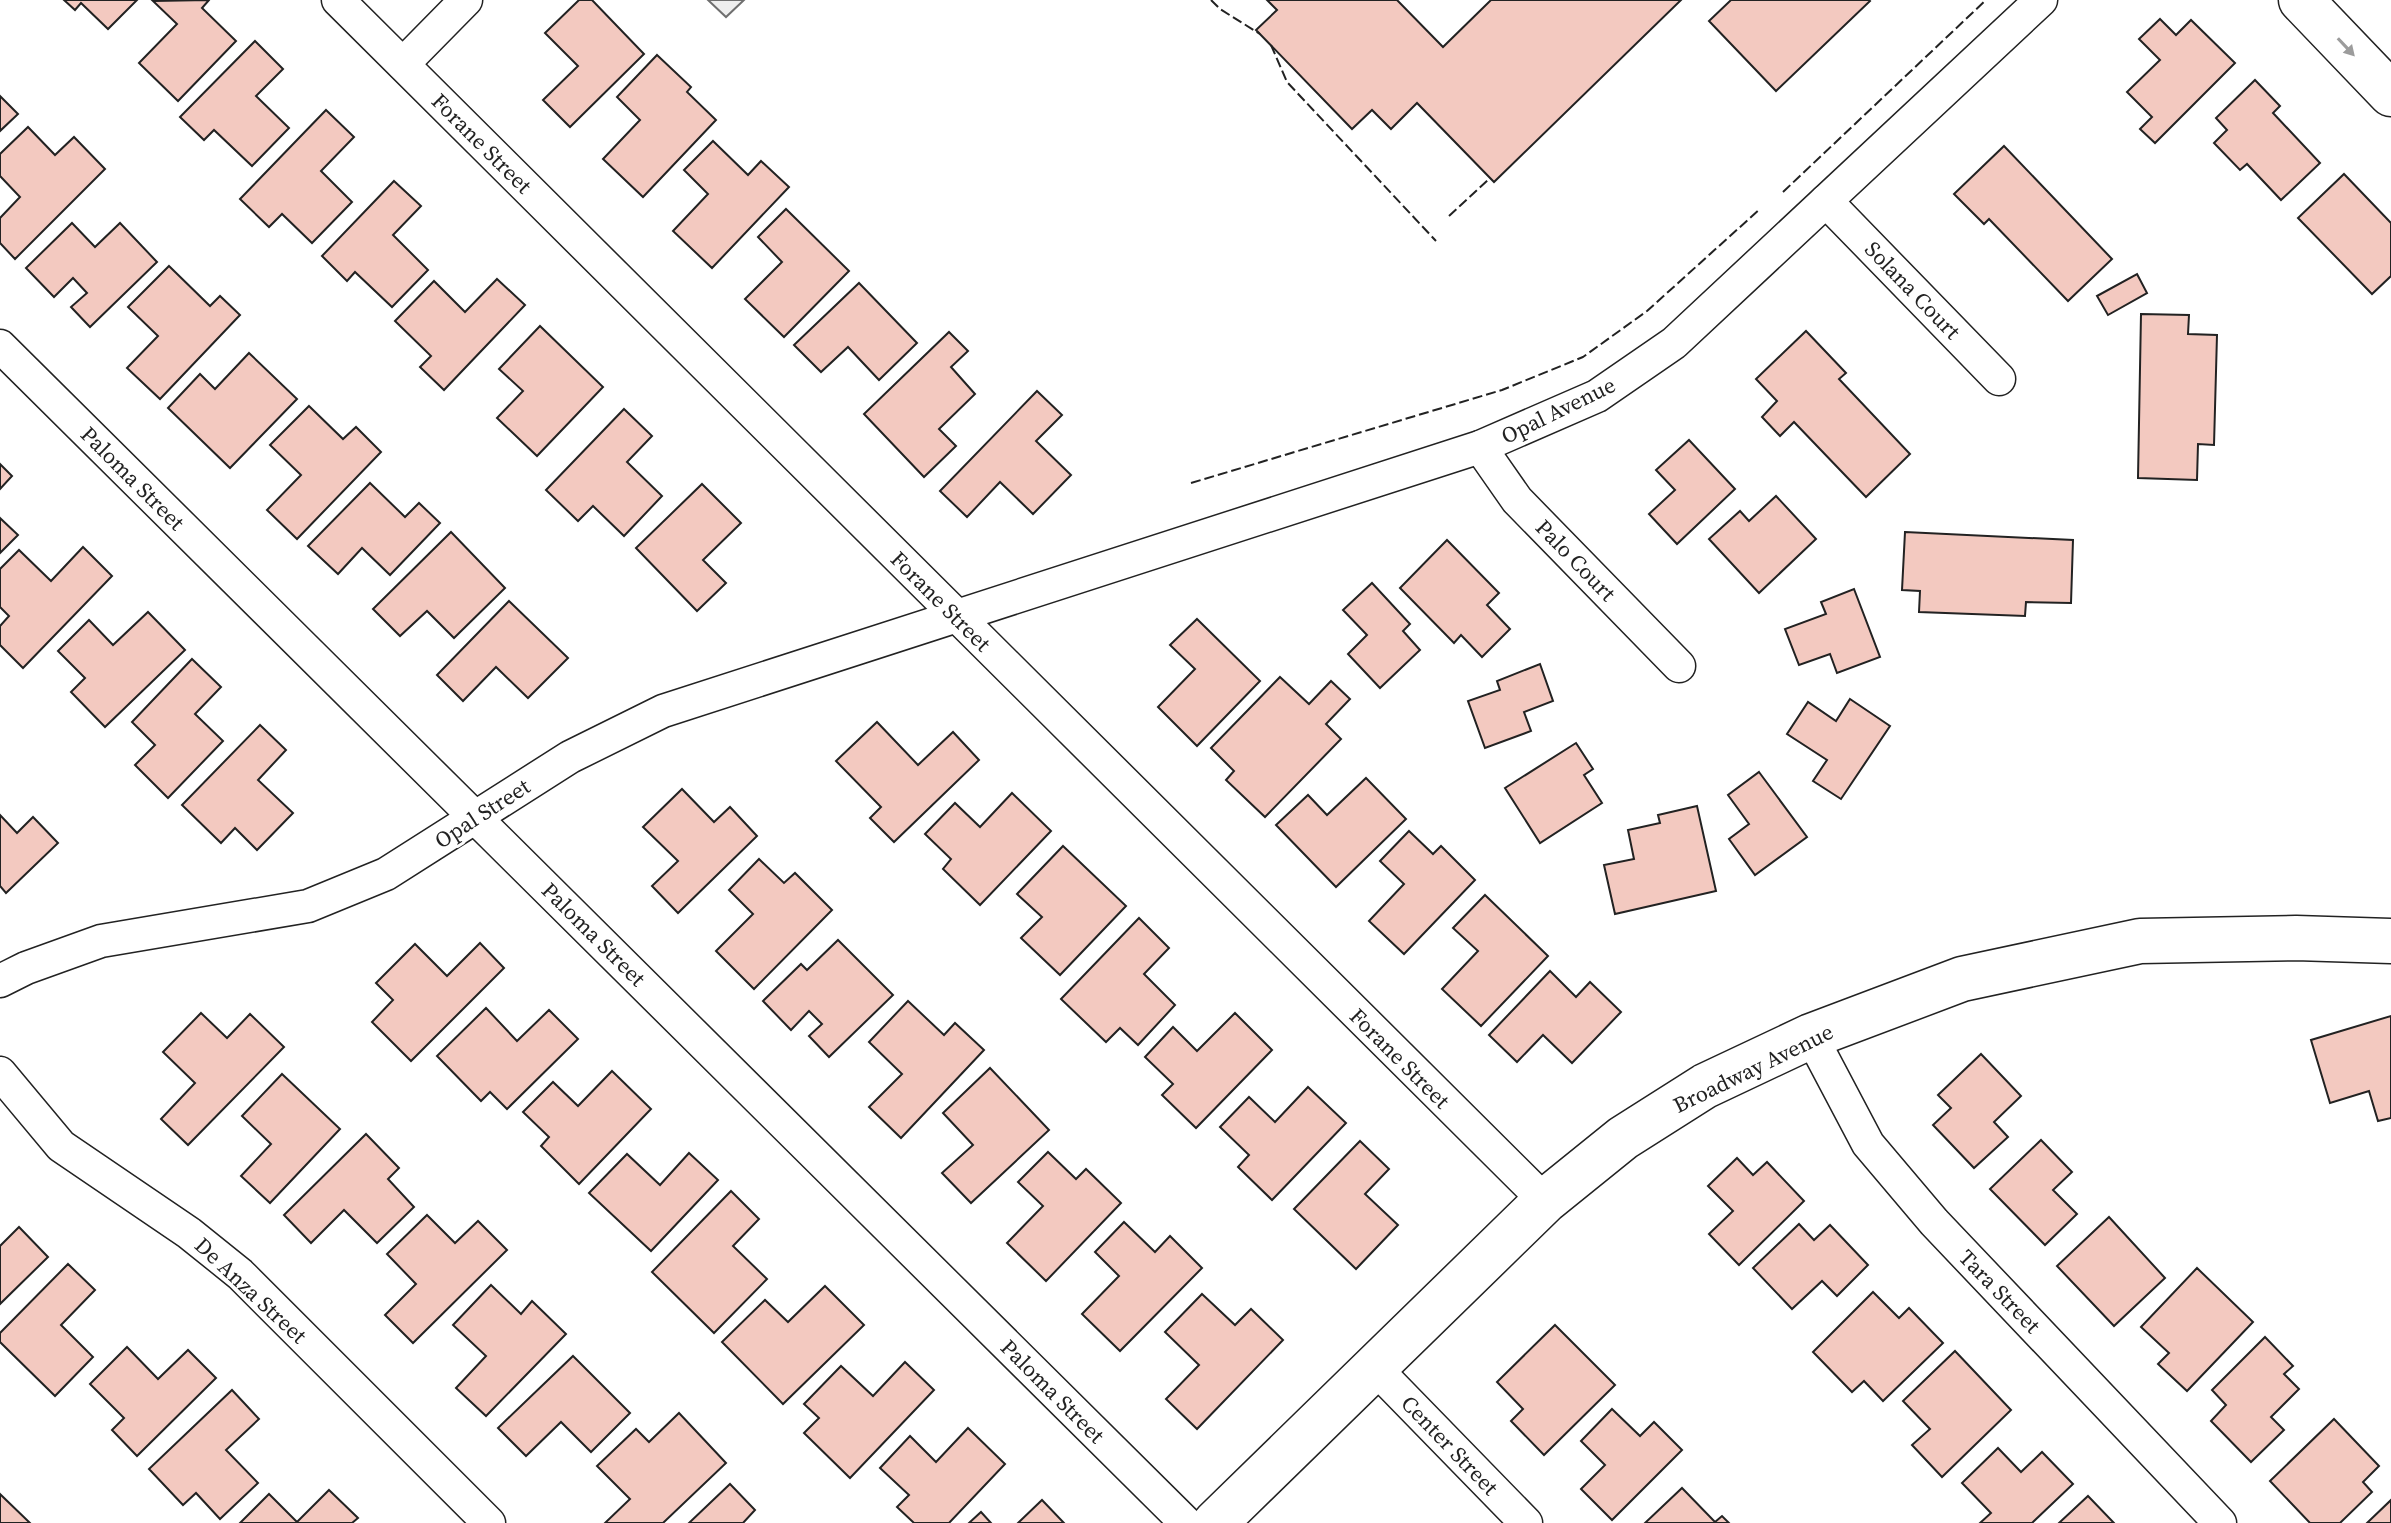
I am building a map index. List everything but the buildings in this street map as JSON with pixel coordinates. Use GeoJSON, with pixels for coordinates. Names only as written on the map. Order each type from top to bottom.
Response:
{"type":"FeatureCollection","features":[{"type":"Feature","properties":{"kind":"street","name":"Forane Street"},"geometry":{"type":"LineString","coordinates":[[338,0],[1545,1201]]}},
{"type":"Feature","properties":{"kind":"street"},"geometry":{"type":"LineString","coordinates":[[403,64],[466,0]]}},
{"type":"Feature","properties":{"kind":"street","name":"Opal Avenue"},"geometry":{"type":"LineString","coordinates":[[956,617],[1480,447],[1597,396],[1674,343],[2041,0]]}},
{"type":"Feature","properties":{"kind":"street"},"geometry":{"type":"LineString","coordinates":[[2301,0],[2391,94]]}},
{"type":"Feature","properties":{"kind":"street","name":"Solana Court"},"geometry":{"type":"LineString","coordinates":[[1826,201],[1999,379]]}},
{"type":"Feature","properties":{"kind":"street","name":"Paloma Street"},"geometry":{"type":"LineString","coordinates":[[0,346],[1186,1523]]}},
{"type":"Feature","properties":{"kind":"street","name":"Palo Court"},"geometry":{"type":"LineString","coordinates":[[1480,447],[1517,500],[1679,666]]}},
{"type":"Feature","properties":{"kind":"street","name":"Opal Street"},"geometry":{"type":"LineString","coordinates":[[0,981],[26,968],[101,941],[308,906],[386,874],[570,757],[663,711],[956,617]]}},
{"type":"Feature","properties":{"kind":"street","name":"Broadway Avenue"},"geometry":{"type":"LineString","coordinates":[[1215,1523],[1545,1201],[1623,1138],[1693,1094],[1811,1036],[1962,979],[2140,941],[2296,938],[2391,941]]}},
{"type":"Feature","properties":{"kind":"street","name":"Tara Street"},"geometry":{"type":"LineString","coordinates":[[1811,1036],[1868,1144],[1877,1155],[1934,1222],[2220,1523]]}},
{"type":"Feature","properties":{"kind":"street","name":"De Anza Street"},"geometry":{"type":"LineString","coordinates":[[0,1073],[61,1146],[189,1233],[240,1274],[489,1523]]}},
{"type":"Feature","properties":{"kind":"street","name":"Center Street"},"geometry":{"type":"LineString","coordinates":[[1375,1368],[1526,1523]]}},
{"type":"Feature","properties":{"kind":"shaded area"},"geometry":{"type":"Polygon","coordinates":[[[708,0],[744,0],[726,17],[708,0]]]}},
{"type":"Feature","properties":{"kind":"fence"},"geometry":{"type":"LineString","coordinates":[[1211,0],[1260,34]]}},
{"type":"Feature","properties":{"kind":"fence"},"geometry":{"type":"LineString","coordinates":[[1783,192],[1986,0]]}},
{"type":"Feature","properties":{"kind":"fence"},"geometry":{"type":"LineString","coordinates":[[1271,45],[1287,82],[1436,241]]}},
{"type":"Feature","properties":{"kind":"fence"},"geometry":{"type":"LineString","coordinates":[[1449,216],[1490,178]]}},
{"type":"Feature","properties":{"kind":"fence"},"geometry":{"type":"LineString","coordinates":[[1191,483],[1502,390],[1583,357],[1647,311],[1760,209]]}}]}
